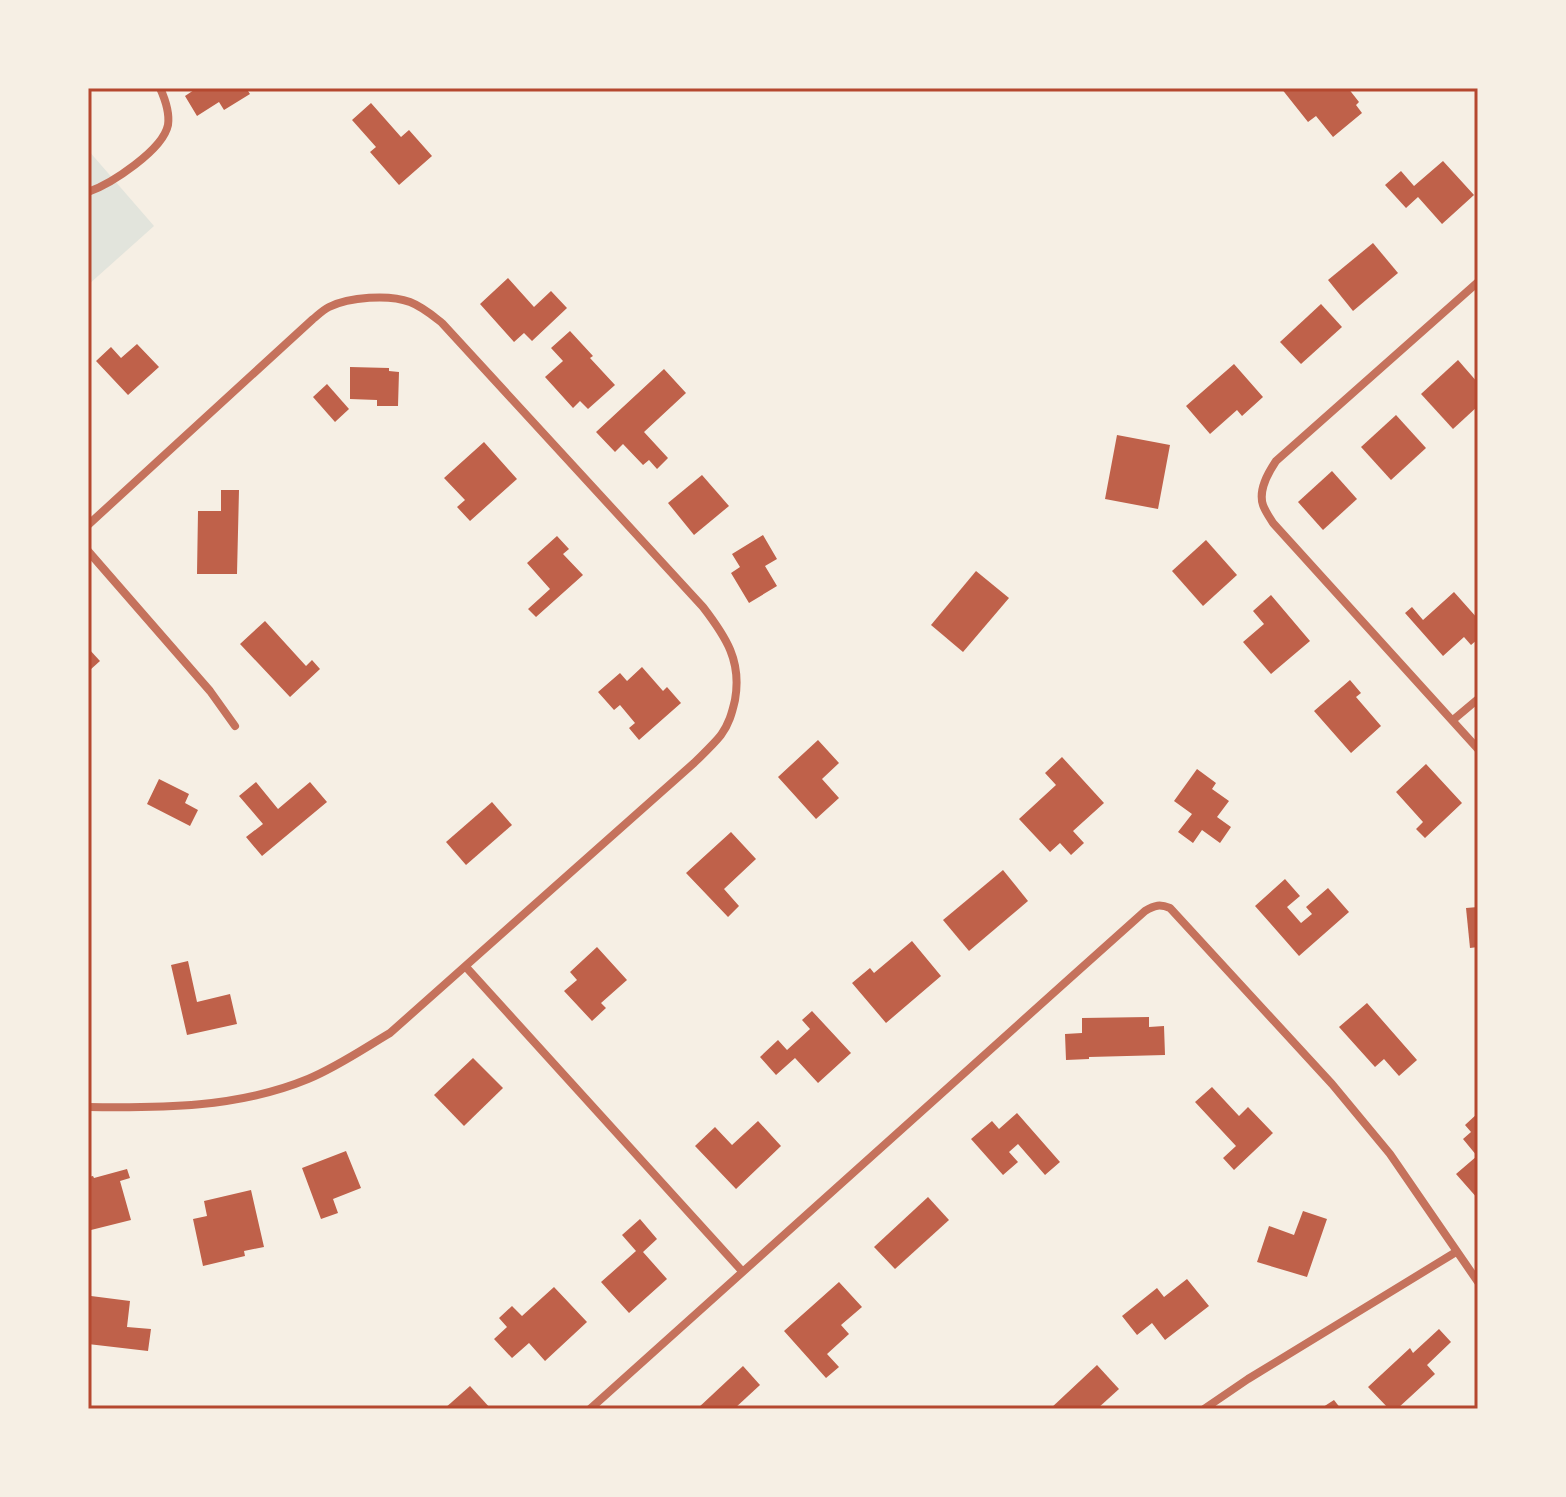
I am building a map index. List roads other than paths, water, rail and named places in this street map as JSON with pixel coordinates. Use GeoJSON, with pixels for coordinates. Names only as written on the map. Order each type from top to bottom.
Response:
{"type":"FeatureCollection","features":[{"type":"Feature","properties":{"kind":"street"},"geometry":{"type":"LineString","coordinates":[[88,192],[105,186],[150,153],[168,126],[167,104],[160,88]]}},
{"type":"Feature","properties":{"kind":"street"},"geometry":{"type":"LineString","coordinates":[[1478,282],[1276,461],[1263,489],[1263,505],[1273,523],[1478,749]]}},
{"type":"Feature","properties":{"kind":"street"},"geometry":{"type":"LineString","coordinates":[[88,525],[329,307],[346,301],[392,298],[426,310],[442,323],[703,607],[721,631],[737,671],[737,690],[731,718],[703,753],[390,1033],[308,1079],[266,1093],[206,1105],[88,1107]]}},
{"type":"Feature","properties":{"kind":"street"},"geometry":{"type":"LineString","coordinates":[[88,551],[210,691],[235,726]]}},
{"type":"Feature","properties":{"kind":"street"},"geometry":{"type":"LineString","coordinates":[[1453,720],[1478,699]]}},
{"type":"Feature","properties":{"kind":"street"},"geometry":{"type":"LineString","coordinates":[[590,1409],[1155,905],[1170,908],[1332,1084],[1390,1154],[1478,1282]]}},
{"type":"Feature","properties":{"kind":"street"},"geometry":{"type":"LineString","coordinates":[[466,967],[742,1271]]}},
{"type":"Feature","properties":{"kind":"street"},"geometry":{"type":"LineString","coordinates":[[1204,1409],[1456,1252]]}}]}
